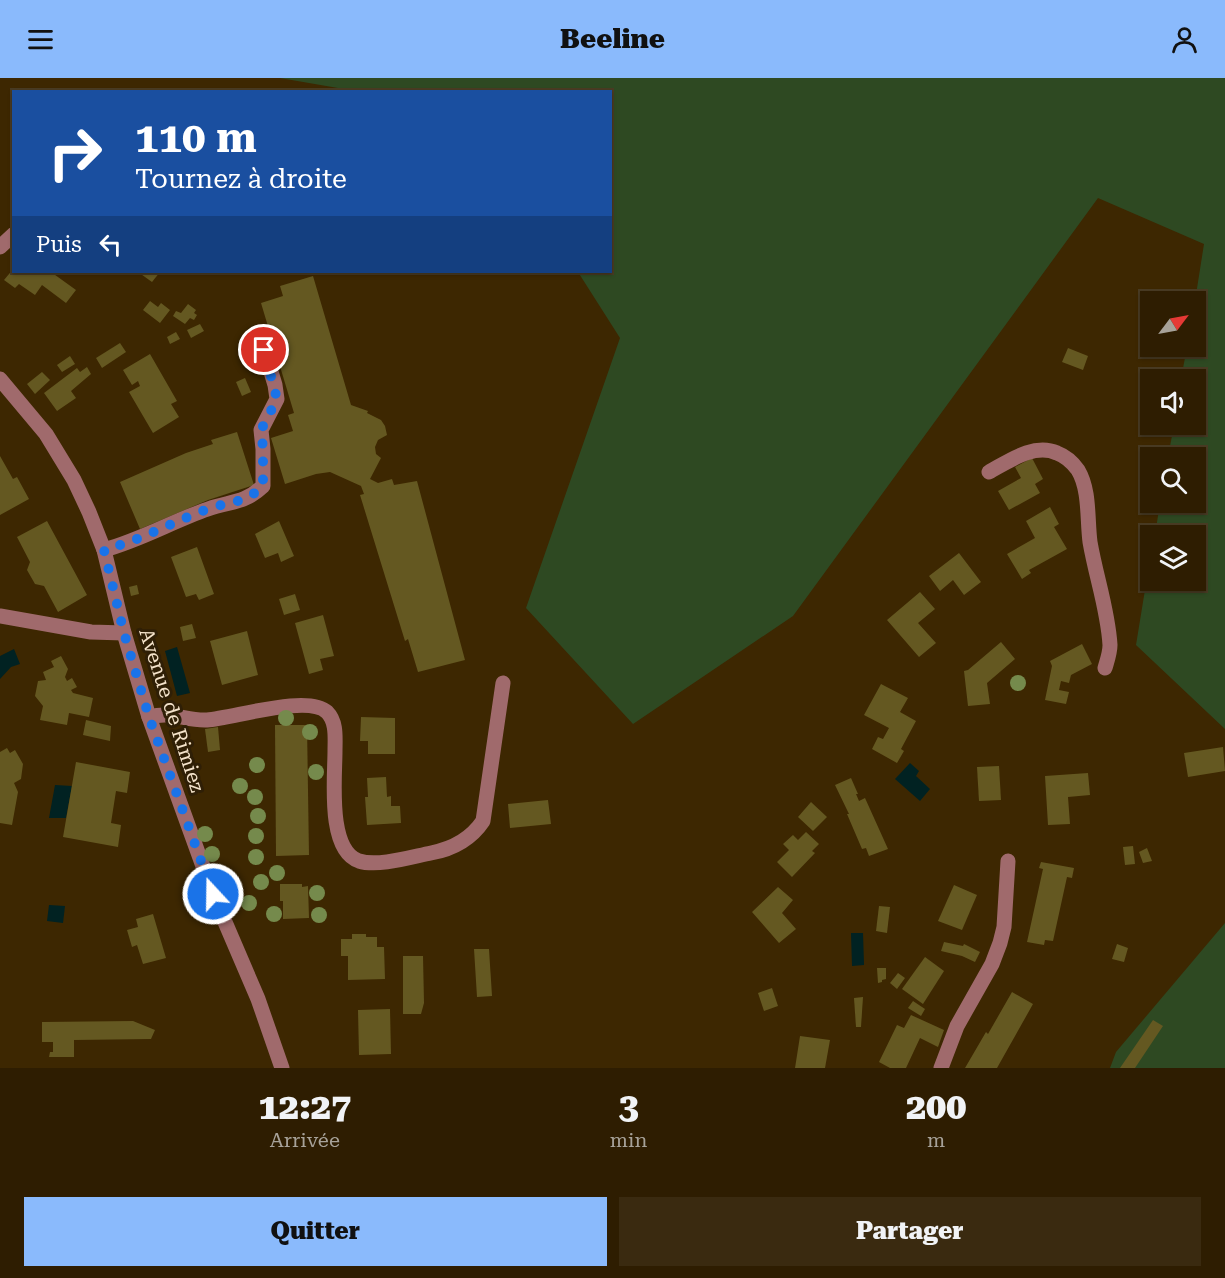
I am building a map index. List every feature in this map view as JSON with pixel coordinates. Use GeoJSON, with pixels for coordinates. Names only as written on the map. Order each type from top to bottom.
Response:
{"type":"FeatureCollection","features":[{"type":"Feature","properties":{"kind":"street"},"geometry":{"type":"LineString","coordinates":[[0,247],[12,236]]}},
{"type":"Feature","properties":{"kind":"street"},"geometry":{"type":"LineString","coordinates":[[104,550],[128,543],[209,508],[252,497],[263,486],[261,430],[277,399],[259,332]]}},
{"type":"Feature","properties":{"kind":"street","name":"Avenue de Rimiez"},"geometry":{"type":"LineString","coordinates":[[0,379],[28,411],[60,456],[89,512],[104,550],[124,633],[149,717],[210,884],[258,999],[282,1068]]}},
{"type":"Feature","properties":{"kind":"street"},"geometry":{"type":"LineString","coordinates":[[989,472],[1033,451],[1045,449],[1070,460],[1078,470],[1085,486],[1091,544],[1107,621],[1110,648],[1105,668]]}},
{"type":"Feature","properties":{"kind":"street"},"geometry":{"type":"LineString","coordinates":[[0,616],[91,632],[124,633]]}},
{"type":"Feature","properties":{"kind":"street"},"geometry":{"type":"LineString","coordinates":[[149,717],[173,714],[206,720],[295,705],[319,707],[328,713],[335,726],[337,830],[350,856],[358,861],[373,863],[439,852],[462,842],[475,833],[483,821],[503,683]]}},
{"type":"Feature","properties":{"kind":"street"},"geometry":{"type":"LineString","coordinates":[[941,1068],[957,1026],[992,964],[1000,944],[1004,927],[1008,861]]}},
{"type":"Feature","properties":{"kind":"green space"},"geometry":{"type":"Polygon","coordinates":[[[280,78],[1225,78],[1225,729],[1136,645],[1145,591],[1206,591],[1206,525],[1157,525],[1158,513],[1206,513],[1206,447],[1170,447],[1172,435],[1206,435],[1206,369],[1183,369],[1185,357],[1206,357],[1206,291],[1197,291],[1204,244],[1098,198],[793,616],[633,724],[526,608],[620,338],[579,273],[612,273],[612,90],[349,90],[280,78]]]}},
{"type":"Feature","properties":{"kind":"green space"},"geometry":{"type":"Polygon","coordinates":[[[1225,923],[1225,1068],[1110,1068],[1116,1052],[1225,923]]]}},
{"type":"Feature","properties":{"kind":"water"},"geometry":{"type":"Polygon","coordinates":[[[177,647],[190,693],[177,696],[165,651],[177,647]]]}},
{"type":"Feature","properties":{"kind":"water"},"geometry":{"type":"Polygon","coordinates":[[[14,649],[20,664],[11,667],[0,679],[0,656],[14,649]]]}},
{"type":"Feature","properties":{"kind":"water"},"geometry":{"type":"Polygon","coordinates":[[[910,763],[919,771],[916,776],[930,789],[920,801],[895,779],[910,763]]]}},
{"type":"Feature","properties":{"kind":"water"},"geometry":{"type":"Polygon","coordinates":[[[55,785],[72,786],[66,818],[49,818],[55,785]]]}},
{"type":"Feature","properties":{"kind":"water"},"geometry":{"type":"Polygon","coordinates":[[[49,905],[65,906],[63,923],[47,921],[49,905]]]}},
{"type":"Feature","properties":{"kind":"water"},"geometry":{"type":"Polygon","coordinates":[[[851,933],[863,933],[864,965],[852,966],[851,933]]]}},
{"type":"Feature","properties":{"kind":"building"},"geometry":{"type":"Polygon","coordinates":[[[12,270],[12,273],[52,273],[76,290],[66,303],[42,285],[35,295],[19,284],[15,288],[4,280],[12,270]]]}},
{"type":"Feature","properties":{"kind":"building"},"geometry":{"type":"Polygon","coordinates":[[[139,273],[159,273],[152,282],[139,273]]]}},
{"type":"Feature","properties":{"kind":"building"},"geometry":{"type":"Polygon","coordinates":[[[313,276],[351,405],[368,411],[367,413],[381,420],[385,426],[387,435],[378,440],[375,447],[376,454],[381,458],[370,479],[378,483],[392,479],[394,485],[417,481],[465,660],[418,672],[408,639],[405,641],[360,495],[364,494],[361,486],[330,472],[285,484],[271,438],[293,431],[288,415],[294,413],[261,303],[283,296],[280,286],[313,276]]]}},
{"type":"Feature","properties":{"kind":"building"},"geometry":{"type":"Polygon","coordinates":[[[150,301],[158,307],[161,303],[170,310],[160,323],[143,310],[150,301]]]}},
{"type":"Feature","properties":{"kind":"building"},"geometry":{"type":"Polygon","coordinates":[[[188,304],[196,310],[194,313],[197,315],[194,320],[190,318],[185,324],[173,316],[176,311],[181,313],[188,304]]]}},
{"type":"Feature","properties":{"kind":"building"},"geometry":{"type":"Polygon","coordinates":[[[200,324],[204,331],[191,338],[187,330],[200,324]]]}},
{"type":"Feature","properties":{"kind":"building"},"geometry":{"type":"Polygon","coordinates":[[[176,332],[180,339],[170,344],[167,337],[176,332]]]}},
{"type":"Feature","properties":{"kind":"building"},"geometry":{"type":"Polygon","coordinates":[[[120,343],[126,352],[102,368],[96,358],[120,343]]]}},
{"type":"Feature","properties":{"kind":"building"},"geometry":{"type":"Polygon","coordinates":[[[1068,348],[1088,356],[1083,370],[1062,362],[1068,348]]]}},
{"type":"Feature","properties":{"kind":"building"},"geometry":{"type":"Polygon","coordinates":[[[150,354],[177,401],[171,404],[179,417],[153,433],[129,392],[140,386],[138,381],[132,385],[123,370],[150,354]]]}},
{"type":"Feature","properties":{"kind":"building"},"geometry":{"type":"Polygon","coordinates":[[[70,356],[75,364],[62,372],[57,365],[70,356]]]}},
{"type":"Feature","properties":{"kind":"building"},"geometry":{"type":"Polygon","coordinates":[[[87,367],[91,374],[71,391],[76,398],[57,411],[44,393],[77,368],[80,372],[87,367]]]}},
{"type":"Feature","properties":{"kind":"building"},"geometry":{"type":"Polygon","coordinates":[[[42,372],[50,380],[35,394],[27,384],[42,372]]]}},
{"type":"Feature","properties":{"kind":"building"},"geometry":{"type":"Polygon","coordinates":[[[245,378],[251,392],[242,396],[236,382],[245,378]]]}},
{"type":"Feature","properties":{"kind":"building"},"geometry":{"type":"Polygon","coordinates":[[[237,432],[254,485],[208,500],[140,529],[120,482],[186,453],[213,444],[211,440],[237,432]]]}},
{"type":"Feature","properties":{"kind":"building"},"geometry":{"type":"Polygon","coordinates":[[[0,456],[13,479],[17,477],[29,499],[0,515],[0,456]]]}},
{"type":"Feature","properties":{"kind":"building"},"geometry":{"type":"Polygon","coordinates":[[[1032,458],[1043,479],[1035,484],[1040,493],[1009,510],[998,491],[1021,478],[1015,467],[1032,458]]]}},
{"type":"Feature","properties":{"kind":"building"},"geometry":{"type":"Polygon","coordinates":[[[1050,507],[1059,524],[1054,527],[1067,549],[1029,570],[1031,573],[1022,579],[1007,554],[1035,538],[1026,521],[1050,507]]]}},
{"type":"Feature","properties":{"kind":"building"},"geometry":{"type":"Polygon","coordinates":[[[47,521],[87,595],[58,612],[44,586],[35,584],[27,570],[30,562],[17,537],[47,521]]]}},
{"type":"Feature","properties":{"kind":"building"},"geometry":{"type":"Polygon","coordinates":[[[279,521],[294,556],[281,562],[278,553],[265,558],[255,534],[279,521]]]}},
{"type":"Feature","properties":{"kind":"building"},"geometry":{"type":"Polygon","coordinates":[[[197,547],[214,594],[199,600],[196,594],[186,597],[171,557],[197,547]]]}},
{"type":"Feature","properties":{"kind":"building"},"geometry":{"type":"Polygon","coordinates":[[[959,553],[981,582],[964,595],[953,580],[940,591],[929,576],[959,553]]]}},
{"type":"Feature","properties":{"kind":"building"},"geometry":{"type":"Polygon","coordinates":[[[137,585],[139,594],[131,596],[129,587],[137,585]]]}},
{"type":"Feature","properties":{"kind":"building"},"geometry":{"type":"Polygon","coordinates":[[[920,592],[935,609],[918,623],[936,643],[919,657],[887,620],[920,592]]]}},
{"type":"Feature","properties":{"kind":"building"},"geometry":{"type":"Polygon","coordinates":[[[295,594],[300,610],[284,615],[279,599],[295,594]]]}},
{"type":"Feature","properties":{"kind":"building"},"geometry":{"type":"Polygon","coordinates":[[[323,615],[334,656],[320,659],[323,670],[309,674],[295,623],[323,615]]]}},
{"type":"Feature","properties":{"kind":"building"},"geometry":{"type":"Polygon","coordinates":[[[192,624],[196,638],[183,641],[180,627],[192,624]]]}},
{"type":"Feature","properties":{"kind":"building"},"geometry":{"type":"Polygon","coordinates":[[[247,631],[258,675],[222,685],[210,641],[247,631]]]}},
{"type":"Feature","properties":{"kind":"building"},"geometry":{"type":"Polygon","coordinates":[[[1001,642],[1015,659],[987,683],[990,704],[968,706],[964,671],[1001,642]]]}},
{"type":"Feature","properties":{"kind":"building"},"geometry":{"type":"Polygon","coordinates":[[[1082,644],[1092,664],[1071,675],[1069,683],[1061,681],[1059,690],[1069,692],[1066,704],[1045,700],[1052,666],[1050,661],[1082,644]]]}},
{"type":"Feature","properties":{"kind":"building"},"geometry":{"type":"Polygon","coordinates":[[[61,656],[68,669],[65,677],[67,681],[72,678],[77,687],[71,690],[73,693],[93,698],[89,717],[69,713],[67,725],[40,720],[43,706],[35,696],[38,681],[46,680],[43,672],[54,667],[51,661],[61,656]]]}},
{"type":"Feature","properties":{"kind":"building"},"geometry":{"type":"Polygon","coordinates":[[[881,684],[908,698],[900,712],[916,721],[901,749],[904,751],[897,763],[872,749],[878,737],[883,739],[889,728],[864,715],[881,684]]]}},
{"type":"Feature","properties":{"kind":"building"},"geometry":{"type":"Polygon","coordinates":[[[361,717],[395,718],[395,754],[368,754],[368,741],[360,741],[361,717]]]}},
{"type":"Feature","properties":{"kind":"building"},"geometry":{"type":"Polygon","coordinates":[[[86,720],[111,726],[110,741],[83,735],[86,720]]]}},
{"type":"Feature","properties":{"kind":"building"},"geometry":{"type":"Polygon","coordinates":[[[275,725],[307,725],[309,855],[276,856],[275,725]]]}},
{"type":"Feature","properties":{"kind":"building"},"geometry":{"type":"Polygon","coordinates":[[[218,727],[220,750],[208,752],[205,729],[218,727]]]}},
{"type":"Feature","properties":{"kind":"building"},"geometry":{"type":"Polygon","coordinates":[[[1223,747],[1225,771],[1188,777],[1184,753],[1223,747]]]}},
{"type":"Feature","properties":{"kind":"building"},"geometry":{"type":"Polygon","coordinates":[[[7,748],[10,753],[15,750],[23,764],[21,779],[14,783],[18,792],[12,825],[0,823],[0,752],[7,748]]]}},
{"type":"Feature","properties":{"kind":"building"},"geometry":{"type":"Polygon","coordinates":[[[76,762],[130,772],[127,793],[116,791],[111,823],[121,825],[118,847],[63,837],[76,762]]]}},
{"type":"Feature","properties":{"kind":"building"},"geometry":{"type":"Polygon","coordinates":[[[999,766],[1001,800],[979,801],[977,767],[999,766]]]}},
{"type":"Feature","properties":{"kind":"building"},"geometry":{"type":"Polygon","coordinates":[[[1088,773],[1090,795],[1068,797],[1070,824],[1048,825],[1045,776],[1088,773]]]}},
{"type":"Feature","properties":{"kind":"building"},"geometry":{"type":"Polygon","coordinates":[[[386,777],[387,797],[391,796],[391,806],[400,806],[401,823],[367,825],[365,797],[368,797],[367,778],[386,777]]]}},
{"type":"Feature","properties":{"kind":"building"},"geometry":{"type":"Polygon","coordinates":[[[851,778],[859,801],[865,798],[888,849],[869,856],[866,848],[862,849],[835,785],[851,778]]]}},
{"type":"Feature","properties":{"kind":"building"},"geometry":{"type":"Polygon","coordinates":[[[548,800],[551,824],[510,828],[508,804],[548,800]]]}},
{"type":"Feature","properties":{"kind":"building"},"geometry":{"type":"Polygon","coordinates":[[[811,802],[827,817],[813,831],[798,817],[811,802]]]}},
{"type":"Feature","properties":{"kind":"building"},"geometry":{"type":"Polygon","coordinates":[[[806,832],[819,844],[812,851],[815,853],[792,877],[777,862],[789,850],[783,844],[793,835],[798,840],[806,832]]]}},
{"type":"Feature","properties":{"kind":"building"},"geometry":{"type":"Polygon","coordinates":[[[1133,846],[1135,864],[1125,865],[1123,847],[1133,846]]]}},
{"type":"Feature","properties":{"kind":"building"},"geometry":{"type":"Polygon","coordinates":[[[1147,848],[1152,861],[1143,863],[1139,852],[1147,848]]]}},
{"type":"Feature","properties":{"kind":"building"},"geometry":{"type":"Polygon","coordinates":[[[1041,862],[1074,868],[1072,878],[1067,877],[1053,941],[1045,940],[1044,945],[1027,942],[1043,869],[1039,868],[1041,862]]]}},
{"type":"Feature","properties":{"kind":"building"},"geometry":{"type":"Polygon","coordinates":[[[280,884],[308,886],[309,918],[283,919],[280,884]]]}},
{"type":"Feature","properties":{"kind":"building"},"geometry":{"type":"Polygon","coordinates":[[[954,885],[977,895],[962,930],[938,921],[954,885]]]}},
{"type":"Feature","properties":{"kind":"building"},"geometry":{"type":"Polygon","coordinates":[[[778,887],[793,900],[782,913],[796,929],[779,943],[752,912],[778,887]]]}},
{"type":"Feature","properties":{"kind":"building"},"geometry":{"type":"Polygon","coordinates":[[[879,906],[890,907],[887,933],[876,931],[879,906]]]}},
{"type":"Feature","properties":{"kind":"building"},"geometry":{"type":"Polygon","coordinates":[[[153,914],[166,958],[143,964],[137,945],[132,947],[127,930],[138,927],[136,919],[153,914]]]}},
{"type":"Feature","properties":{"kind":"building"},"geometry":{"type":"Polygon","coordinates":[[[352,934],[377,937],[377,947],[384,947],[385,979],[348,980],[348,956],[341,956],[341,939],[352,939],[352,934]]]}},
{"type":"Feature","properties":{"kind":"building"},"geometry":{"type":"Polygon","coordinates":[[[944,942],[963,946],[964,944],[980,952],[975,962],[941,951],[944,942]]]}},
{"type":"Feature","properties":{"kind":"building"},"geometry":{"type":"Polygon","coordinates":[[[1117,944],[1128,948],[1124,962],[1112,959],[1117,944]]]}},
{"type":"Feature","properties":{"kind":"building"},"geometry":{"type":"Polygon","coordinates":[[[474,949],[489,949],[492,996],[477,997],[474,949]]]}},
{"type":"Feature","properties":{"kind":"building"},"geometry":{"type":"Polygon","coordinates":[[[403,956],[423,956],[424,1003],[421,1014],[403,1014],[403,956]]]}},
{"type":"Feature","properties":{"kind":"building"},"geometry":{"type":"Polygon","coordinates":[[[925,957],[944,971],[923,1004],[902,989],[925,957]]]}},
{"type":"Feature","properties":{"kind":"building"},"geometry":{"type":"Polygon","coordinates":[[[877,968],[886,968],[886,979],[878,983],[877,968]]]}},
{"type":"Feature","properties":{"kind":"building"},"geometry":{"type":"Polygon","coordinates":[[[898,973],[905,978],[897,989],[890,983],[898,973]]]}},
{"type":"Feature","properties":{"kind":"building"},"geometry":{"type":"Polygon","coordinates":[[[772,988],[778,1006],[764,1011],[758,993],[772,988]]]}},
{"type":"Feature","properties":{"kind":"building"},"geometry":{"type":"Polygon","coordinates":[[[1012,992],[1033,1004],[997,1068],[965,1068],[986,1032],[988,1034],[1012,992]]]}},
{"type":"Feature","properties":{"kind":"building"},"geometry":{"type":"Polygon","coordinates":[[[863,997],[861,1027],[856,1027],[854,998],[863,997]]]}},
{"type":"Feature","properties":{"kind":"building"},"geometry":{"type":"Polygon","coordinates":[[[913,1001],[925,1009],[921,1016],[908,1008],[913,1001]]]}},
{"type":"Feature","properties":{"kind":"building"},"geometry":{"type":"Polygon","coordinates":[[[390,1009],[391,1054],[359,1055],[358,1010],[390,1009]]]}},
{"type":"Feature","properties":{"kind":"building"},"geometry":{"type":"Polygon","coordinates":[[[911,1015],[944,1030],[938,1047],[920,1038],[906,1068],[890,1068],[879,1062],[897,1025],[904,1028],[911,1015]]]}},
{"type":"Feature","properties":{"kind":"building"},"geometry":{"type":"Polygon","coordinates":[[[1153,1020],[1163,1026],[1135,1068],[1120,1068],[1153,1020]]]}},
{"type":"Feature","properties":{"kind":"building"},"geometry":{"type":"Polygon","coordinates":[[[133,1021],[155,1030],[151,1039],[74,1040],[74,1057],[49,1057],[50,1052],[53,1052],[53,1042],[42,1042],[42,1022],[133,1021]]]}},
{"type":"Feature","properties":{"kind":"building"},"geometry":{"type":"Polygon","coordinates":[[[800,1036],[830,1040],[825,1068],[795,1068],[800,1036]]]}},
{"type":"Feature","properties":{"kind":"route"},"geometry":{"type":"LineString","coordinates":[[213,894],[149,717],[124,633],[104,550],[128,543],[209,508],[252,497],[263,486],[261,430],[277,399],[264,350]]}}]}
